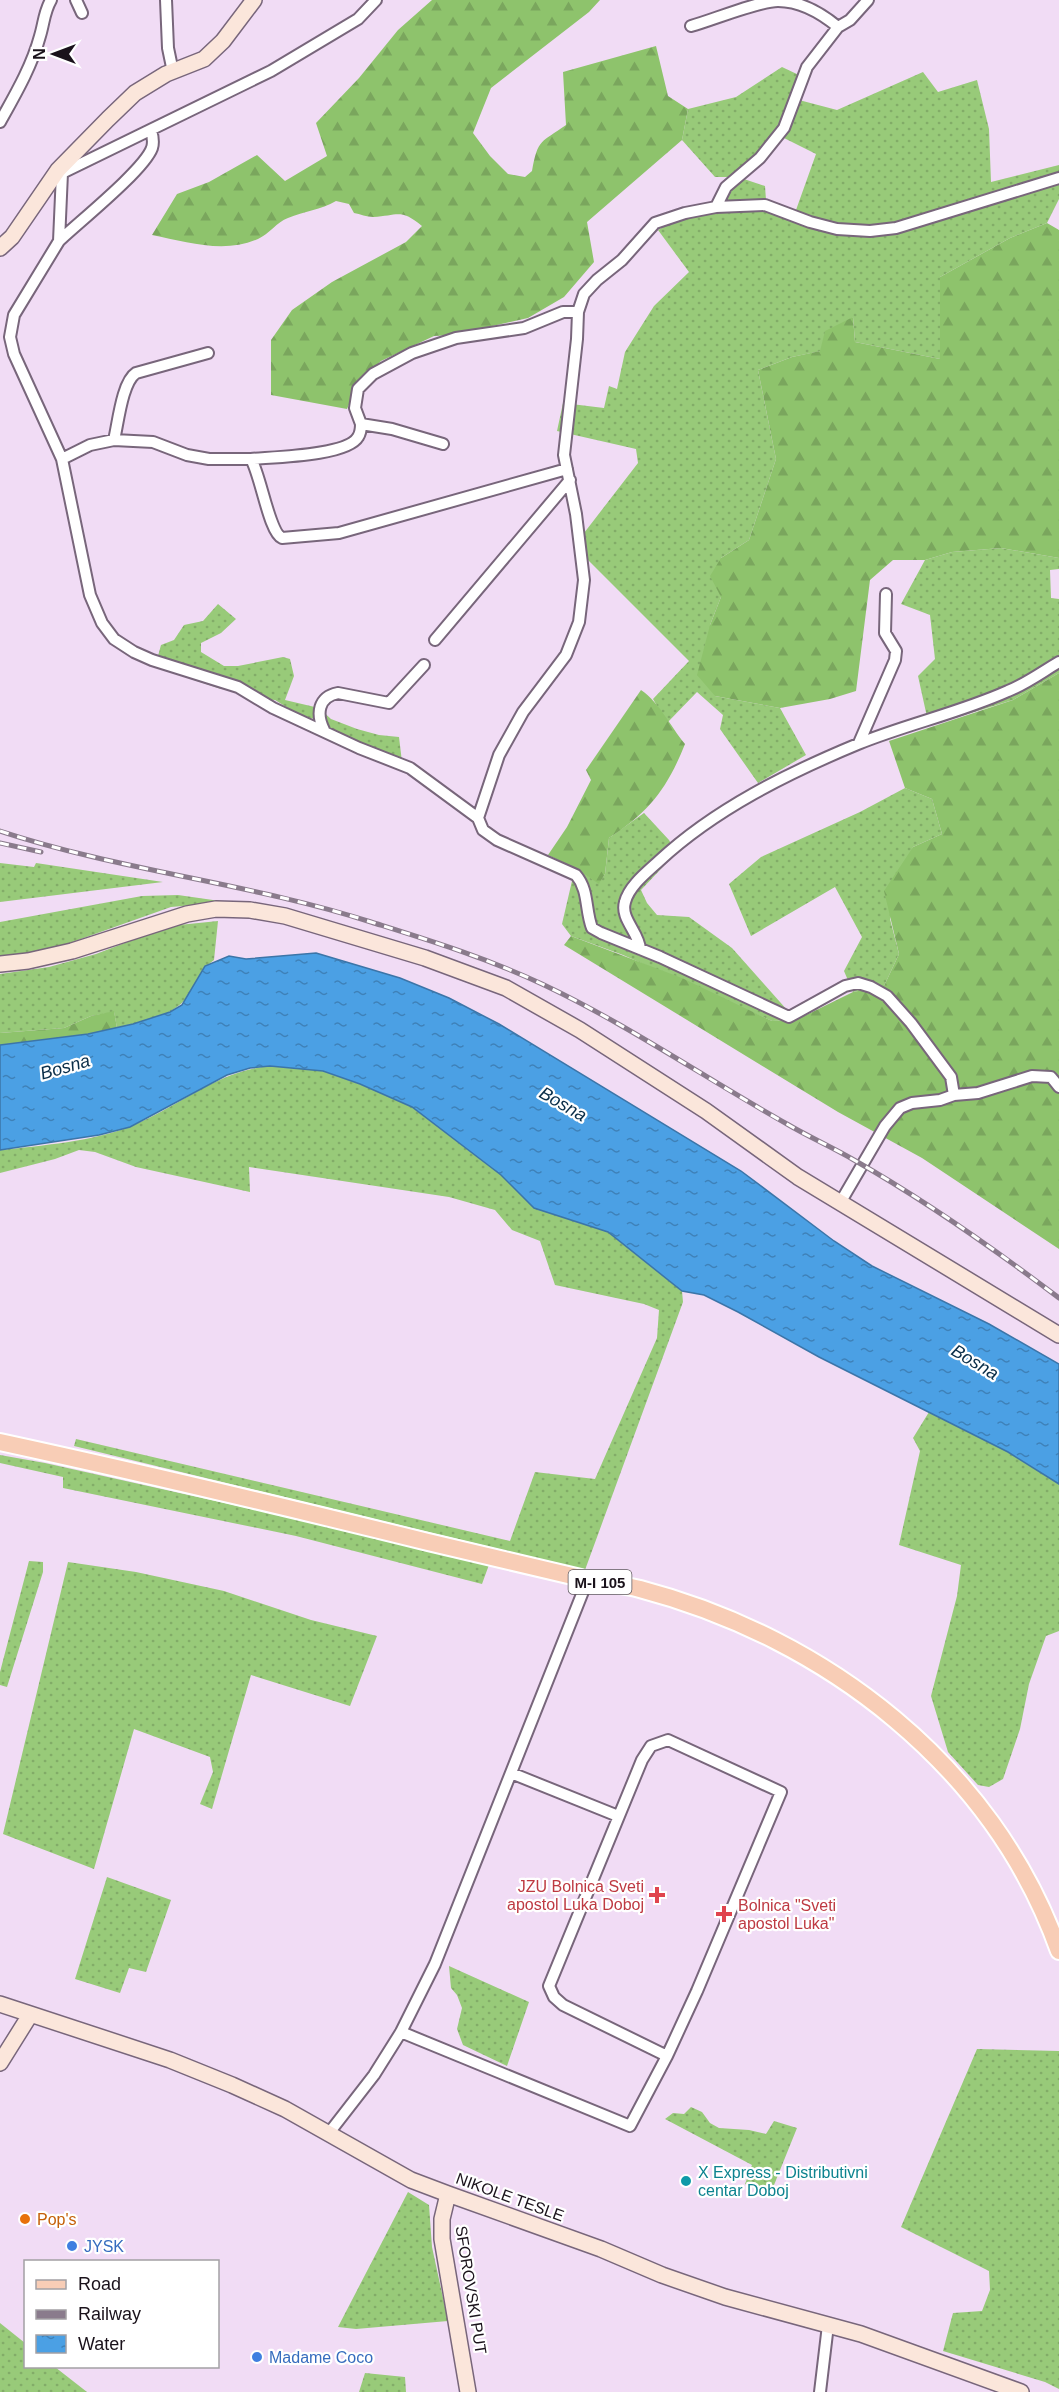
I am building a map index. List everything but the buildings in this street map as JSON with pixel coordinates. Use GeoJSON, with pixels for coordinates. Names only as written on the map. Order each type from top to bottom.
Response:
{"type":"FeatureCollection","features":[{"type":"Feature","properties":{"kind":"main road","name":"M-I 105"},"geometry":{"type":"LineString","coordinates":[[0,1442],[144,1473],[588,1580],[639,1589],[757,1632],[812,1659],[864,1693],[939,1759],[973,1798],[1001,1837],[1031,1885],[1059,1951]]}},
{"type":"Feature","properties":{"kind":"street"},"geometry":{"type":"LineString","coordinates":[[0,122],[33,55],[41,35],[46,8],[51,0]]}},
{"type":"Feature","properties":{"kind":"street"},"geometry":{"type":"LineString","coordinates":[[76,0],[82,14]]}},
{"type":"Feature","properties":{"kind":"street"},"geometry":{"type":"LineString","coordinates":[[166,0],[168,48],[173,72]]}},
{"type":"Feature","properties":{"kind":"street"},"geometry":{"type":"LineString","coordinates":[[0,248],[12,237],[60,172],[135,93],[204,58],[223,41],[254,0]]}},
{"type":"Feature","properties":{"kind":"street"},"geometry":{"type":"LineString","coordinates":[[60,172],[271,71],[358,19],[376,0]]}},
{"type":"Feature","properties":{"kind":"street"},"geometry":{"type":"LineString","coordinates":[[716,207],[726,187],[760,158],[784,128],[807,67],[838,27],[850,20],[868,0]]}},
{"type":"Feature","properties":{"kind":"street"},"geometry":{"type":"LineString","coordinates":[[691,26],[777,1],[798,4],[816,12],[838,27]]}},
{"type":"Feature","properties":{"kind":"street"},"geometry":{"type":"LineString","coordinates":[[151,130],[154,141],[151,151],[137,170],[59,241],[14,315],[10,337],[14,354],[62,459],[90,595],[102,623],[114,639],[152,660],[238,687],[273,708],[359,748],[410,768],[478,818],[483,830],[497,840],[576,875],[582,882],[592,928],[789,1017],[845,986],[858,983],[887,996],[911,1023],[951,1077],[954,1095]]}},
{"type":"Feature","properties":{"kind":"street"},"geometry":{"type":"LineString","coordinates":[[59,241],[60,172]]}},
{"type":"Feature","properties":{"kind":"street"},"geometry":{"type":"LineString","coordinates":[[478,818],[499,755],[523,712],[566,656],[579,622],[584,579],[564,455],[578,312],[584,294],[590,287],[622,260],[655,223],[716,207],[765,204],[810,222],[837,229],[870,231],[896,228],[1059,178]]}},
{"type":"Feature","properties":{"kind":"street"},"geometry":{"type":"LineString","coordinates":[[62,459],[90,445],[114,440],[153,442],[209,459],[251,459],[337,450],[359,437],[362,424],[355,408],[358,389],[373,374],[412,353],[456,338],[524,328],[563,312],[578,312]]}},
{"type":"Feature","properties":{"kind":"street"},"geometry":{"type":"LineString","coordinates":[[114,440],[124,395],[131,376],[208,353]]}},
{"type":"Feature","properties":{"kind":"street"},"geometry":{"type":"LineString","coordinates":[[362,424],[392,429],[443,444]]}},
{"type":"Feature","properties":{"kind":"street"},"geometry":{"type":"LineString","coordinates":[[251,459],[258,473],[274,530],[282,538],[339,532],[569,475]]}},
{"type":"Feature","properties":{"kind":"street"},"geometry":{"type":"LineString","coordinates":[[435,640],[569,475]]}},
{"type":"Feature","properties":{"kind":"street"},"geometry":{"type":"LineString","coordinates":[[859,743],[895,660],[896,651],[885,633],[886,594]]}},
{"type":"Feature","properties":{"kind":"street"},"geometry":{"type":"LineString","coordinates":[[640,948],[625,915],[624,903],[632,889],[681,840],[736,804],[808,766],[859,743],[1009,691],[1059,662]]}},
{"type":"Feature","properties":{"kind":"street"},"geometry":{"type":"LineString","coordinates":[[324,730],[319,720],[320,706],[330,695],[338,693],[389,703],[424,664]]}},
{"type":"Feature","properties":{"kind":"street"},"geometry":{"type":"LineString","coordinates":[[0,964],[28,961],[72,951],[188,914],[216,909],[250,910],[285,916],[425,958],[506,988],[580,1030],[706,1111],[798,1177],[1059,1335]]}},
{"type":"Feature","properties":{"kind":"street"},"geometry":{"type":"LineString","coordinates":[[840,1203],[885,1126],[900,1108],[912,1103],[978,1093],[1032,1076],[1051,1077],[1059,1087]]}},
{"type":"Feature","properties":{"kind":"street"},"geometry":{"type":"LineString","coordinates":[[329,2133],[374,2075],[401,2032],[435,1964],[588,1580]]}},
{"type":"Feature","properties":{"kind":"street"},"geometry":{"type":"LineString","coordinates":[[401,2032],[630,2126],[667,2056],[697,1991],[781,1792],[668,1740],[651,1746],[642,1760],[549,1986],[554,1997],[563,2005],[667,2056]]}},
{"type":"Feature","properties":{"kind":"street"},"geometry":{"type":"LineString","coordinates":[[511,1773],[618,1816]]}},
{"type":"Feature","properties":{"kind":"street","name":"NIKOLE TESLE"},"geometry":{"type":"LineString","coordinates":[[0,2004],[170,2060],[222,2080],[285,2109],[411,2180],[725,2297],[878,2340],[1021,2392]]}},
{"type":"Feature","properties":{"kind":"street"},"geometry":{"type":"LineString","coordinates":[[0,2062],[30,2014]]}},
{"type":"Feature","properties":{"kind":"street","name":"SFOROVSKI PUT"},"geometry":{"type":"LineString","coordinates":[[448,2194],[442,2219],[441,2239],[468,2392]]}},
{"type":"Feature","properties":{"kind":"street"},"geometry":{"type":"LineString","coordinates":[[820,2392],[828,2325]]}},
{"type":"Feature","properties":{"kind":"green space"},"geometry":{"type":"Polygon","coordinates":[[[432,0],[600,0],[589,12],[491,88],[473,133],[490,156],[508,174],[525,177],[532,171],[536,152],[542,142],[566,125],[563,72],[656,46],[668,96],[688,109],[682,140],[587,222],[594,262],[564,297],[528,318],[453,335],[434,336],[381,361],[359,382],[347,409],[271,395],[271,340],[292,310],[332,282],[406,242],[422,226],[403,215],[368,217],[354,213],[349,204],[336,201],[284,220],[258,239],[232,246],[205,245],[152,235],[177,194],[209,182],[257,155],[285,181],[327,156],[316,123],[359,78],[398,30],[432,0]]]}},
{"type":"Feature","properties":{"kind":"green space"},"geometry":{"type":"Polygon","coordinates":[[[782,67],[801,76],[799,100],[837,110],[923,72],[938,92],[977,80],[989,129],[991,182],[1059,165],[1059,199],[1047,223],[1010,238],[940,277],[940,359],[855,342],[853,317],[821,351],[792,357],[758,370],[776,459],[749,540],[721,558],[721,597],[710,625],[715,696],[780,708],[806,755],[758,783],[720,729],[723,715],[697,692],[667,723],[653,699],[689,661],[574,546],[638,463],[636,449],[557,431],[563,403],[604,408],[609,386],[617,389],[625,352],[654,306],[689,272],[658,230],[689,213],[709,208],[736,177],[715,177],[682,140],[688,109],[736,97],[782,67]],[[776,134],[738,177],[765,186],[766,200],[796,210],[816,154],[776,134]]]}},
{"type":"Feature","properties":{"kind":"green space"},"geometry":{"type":"Polygon","coordinates":[[[1047,223],[1059,230],[1059,558],[1001,548],[952,552],[925,560],[893,560],[870,580],[856,691],[830,699],[780,708],[715,696],[697,675],[710,625],[721,597],[710,576],[721,558],[749,540],[776,459],[758,370],[792,357],[820,351],[825,331],[853,317],[855,342],[940,359],[940,277],[1010,238],[1047,223]]]}},
{"type":"Feature","properties":{"kind":"green space"},"geometry":{"type":"Polygon","coordinates":[[[1001,548],[1059,558],[1059,569],[1050,570],[1051,598],[1059,599],[1059,673],[1013,700],[929,726],[918,676],[935,659],[930,615],[901,604],[925,560],[952,552],[1001,548]]]}},
{"type":"Feature","properties":{"kind":"green space"},"geometry":{"type":"Polygon","coordinates":[[[218,604],[236,619],[221,633],[201,643],[201,652],[224,666],[238,666],[283,657],[290,659],[294,676],[285,700],[319,708],[331,719],[357,729],[399,737],[402,762],[338,733],[315,719],[301,716],[275,700],[252,699],[235,690],[221,689],[155,667],[161,645],[174,640],[184,625],[203,621],[218,604]]]}},
{"type":"Feature","properties":{"kind":"green space"},"geometry":{"type":"Polygon","coordinates":[[[1059,673],[1059,1249],[922,1158],[838,1112],[564,945],[571,936],[682,978],[772,1021],[796,1020],[853,992],[884,986],[899,954],[884,891],[913,847],[942,834],[932,799],[905,788],[889,741],[1013,700],[1059,673]]]}},
{"type":"Feature","properties":{"kind":"green space"},"geometry":{"type":"Polygon","coordinates":[[[641,690],[659,708],[685,744],[664,787],[646,809],[609,838],[605,874],[599,884],[575,868],[548,855],[567,827],[591,780],[586,770],[641,690]]]}},
{"type":"Feature","properties":{"kind":"green space"},"geometry":{"type":"Polygon","coordinates":[[[905,788],[932,799],[942,834],[913,847],[890,919],[899,954],[884,986],[853,992],[844,971],[862,937],[835,887],[751,936],[729,884],[761,857],[860,812],[905,788]]]}},
{"type":"Feature","properties":{"kind":"green space"},"geometry":{"type":"Polygon","coordinates":[[[644,813],[669,840],[676,853],[641,890],[647,903],[657,915],[689,917],[732,948],[796,1020],[772,1021],[623,955],[571,936],[562,924],[575,868],[599,883],[605,874],[609,838],[644,813]]]}},
{"type":"Feature","properties":{"kind":"green space"},"geometry":{"type":"Polygon","coordinates":[[[0,863],[34,867],[36,863],[163,882],[0,902],[0,863]]]}},
{"type":"Feature","properties":{"kind":"green space"},"geometry":{"type":"Polygon","coordinates":[[[178,895],[227,902],[171,907],[47,951],[0,957],[0,922],[142,896],[178,895]]]}},
{"type":"Feature","properties":{"kind":"green space"},"geometry":{"type":"Polygon","coordinates":[[[218,921],[214,960],[203,970],[186,999],[169,1012],[117,1028],[114,1012],[91,1016],[64,1028],[0,1033],[0,974],[49,967],[96,954],[169,926],[218,921]]]}},
{"type":"Feature","properties":{"kind":"green space"},"geometry":{"type":"Polygon","coordinates":[[[114,1011],[117,1028],[0,1045],[0,1033],[64,1028],[91,1016],[114,1011]]]}},
{"type":"Feature","properties":{"kind":"green space"},"geometry":{"type":"Polygon","coordinates":[[[270,1066],[323,1071],[360,1084],[412,1107],[501,1175],[534,1208],[608,1232],[682,1291],[683,1302],[585,1570],[74,1446],[76,1439],[510,1541],[535,1472],[595,1479],[657,1338],[659,1310],[644,1304],[555,1285],[540,1241],[512,1230],[495,1210],[449,1197],[249,1167],[250,1192],[136,1167],[95,1152],[79,1150],[55,1159],[0,1173],[0,1150],[101,1136],[149,1118],[215,1082],[250,1069],[270,1066]]]}},
{"type":"Feature","properties":{"kind":"green space"},"geometry":{"type":"Polygon","coordinates":[[[929,1412],[1008,1452],[1059,1484],[1059,1631],[1046,1636],[1029,1684],[1020,1729],[1003,1779],[989,1787],[978,1785],[948,1752],[931,1696],[957,1596],[961,1565],[899,1545],[920,1451],[913,1438],[929,1412]]]}},
{"type":"Feature","properties":{"kind":"green space"},"geometry":{"type":"Polygon","coordinates":[[[0,1455],[490,1562],[482,1584],[296,1536],[63,1488],[63,1477],[0,1463],[0,1455]]]}},
{"type":"Feature","properties":{"kind":"green space"},"geometry":{"type":"Polygon","coordinates":[[[29,1561],[43,1562],[43,1572],[7,1687],[0,1685],[0,1672],[29,1561]]]}},
{"type":"Feature","properties":{"kind":"green space"},"geometry":{"type":"Polygon","coordinates":[[[68,1562],[136,1572],[224,1591],[311,1620],[377,1636],[350,1706],[251,1675],[212,1809],[200,1804],[213,1772],[210,1757],[134,1729],[94,1869],[3,1834],[68,1562]]]}},
{"type":"Feature","properties":{"kind":"green space"},"geometry":{"type":"Polygon","coordinates":[[[107,1877],[171,1900],[146,1972],[129,1968],[120,1993],[75,1979],[107,1877]]]}},
{"type":"Feature","properties":{"kind":"green space"},"geometry":{"type":"Polygon","coordinates":[[[449,1966],[529,2002],[507,2066],[463,2045],[457,2029],[462,2008],[457,1995],[451,1988],[449,1966]]]}},
{"type":"Feature","properties":{"kind":"green space"},"geometry":{"type":"Polygon","coordinates":[[[977,2049],[1059,2051],[1059,2389],[1045,2382],[943,2351],[953,2313],[982,2311],[990,2290],[989,2271],[901,2227],[977,2049]]]}},
{"type":"Feature","properties":{"kind":"green space"},"geometry":{"type":"Polygon","coordinates":[[[691,2107],[702,2112],[710,2123],[719,2128],[749,2130],[766,2134],[774,2121],[797,2128],[774,2185],[773,2196],[745,2184],[752,2165],[665,2119],[673,2113],[684,2114],[691,2107]]]}},
{"type":"Feature","properties":{"kind":"green space"},"geometry":{"type":"Polygon","coordinates":[[[408,2192],[429,2205],[432,2247],[448,2321],[356,2329],[338,2327],[408,2192]]]}},
{"type":"Feature","properties":{"kind":"green space"},"geometry":{"type":"Polygon","coordinates":[[[0,2323],[24,2342],[24,2368],[56,2368],[87,2392],[0,2392],[0,2323]]]}},
{"type":"Feature","properties":{"kind":"green space"},"geometry":{"type":"Polygon","coordinates":[[[365,2373],[405,2377],[406,2392],[359,2392],[365,2373]]]}},
{"type":"Feature","properties":{"kind":"water","name":"Bosna"},"geometry":{"type":"Polygon","coordinates":[[[316,953],[400,978],[449,998],[499,1024],[741,1171],[834,1241],[872,1266],[989,1324],[1059,1364],[1059,1484],[1008,1452],[819,1357],[738,1312],[704,1295],[682,1291],[608,1232],[534,1208],[501,1175],[412,1107],[360,1084],[323,1071],[270,1066],[250,1068],[227,1075],[130,1127],[99,1135],[0,1150],[0,1045],[88,1034],[133,1024],[170,1012],[182,1005],[205,966],[229,956],[246,959],[316,953]]]}},
{"type":"Feature","properties":{"kind":"railway"},"geometry":{"type":"LineString","coordinates":[[0,831],[92,857],[325,909],[436,943],[542,984],[605,1016],[795,1129],[881,1176],[959,1226],[1059,1298]]}},
{"type":"Feature","properties":{"kind":"railway"},"geometry":{"type":"LineString","coordinates":[[0,843],[41,852]]}},
{"type":"Feature","properties":{"kind":"place","name":"JZU Bolnica Sveti apostol Luka Doboj"},"geometry":{"type":"Point","coordinates":[657,1895]}},
{"type":"Feature","properties":{"kind":"place","name":"Bolnica \"Sveti apostol Luka\""},"geometry":{"type":"Point","coordinates":[724,1914]}},
{"type":"Feature","properties":{"kind":"place","name":"X Express - Distributivni centar Doboj"},"geometry":{"type":"Point","coordinates":[686,2181]}},
{"type":"Feature","properties":{"kind":"place","name":"Pop's"},"geometry":{"type":"Point","coordinates":[25,2219]}},
{"type":"Feature","properties":{"kind":"place","name":"JYSK"},"geometry":{"type":"Point","coordinates":[72,2246]}},
{"type":"Feature","properties":{"kind":"place","name":"Madame Coco"},"geometry":{"type":"Point","coordinates":[257,2357]}}]}
